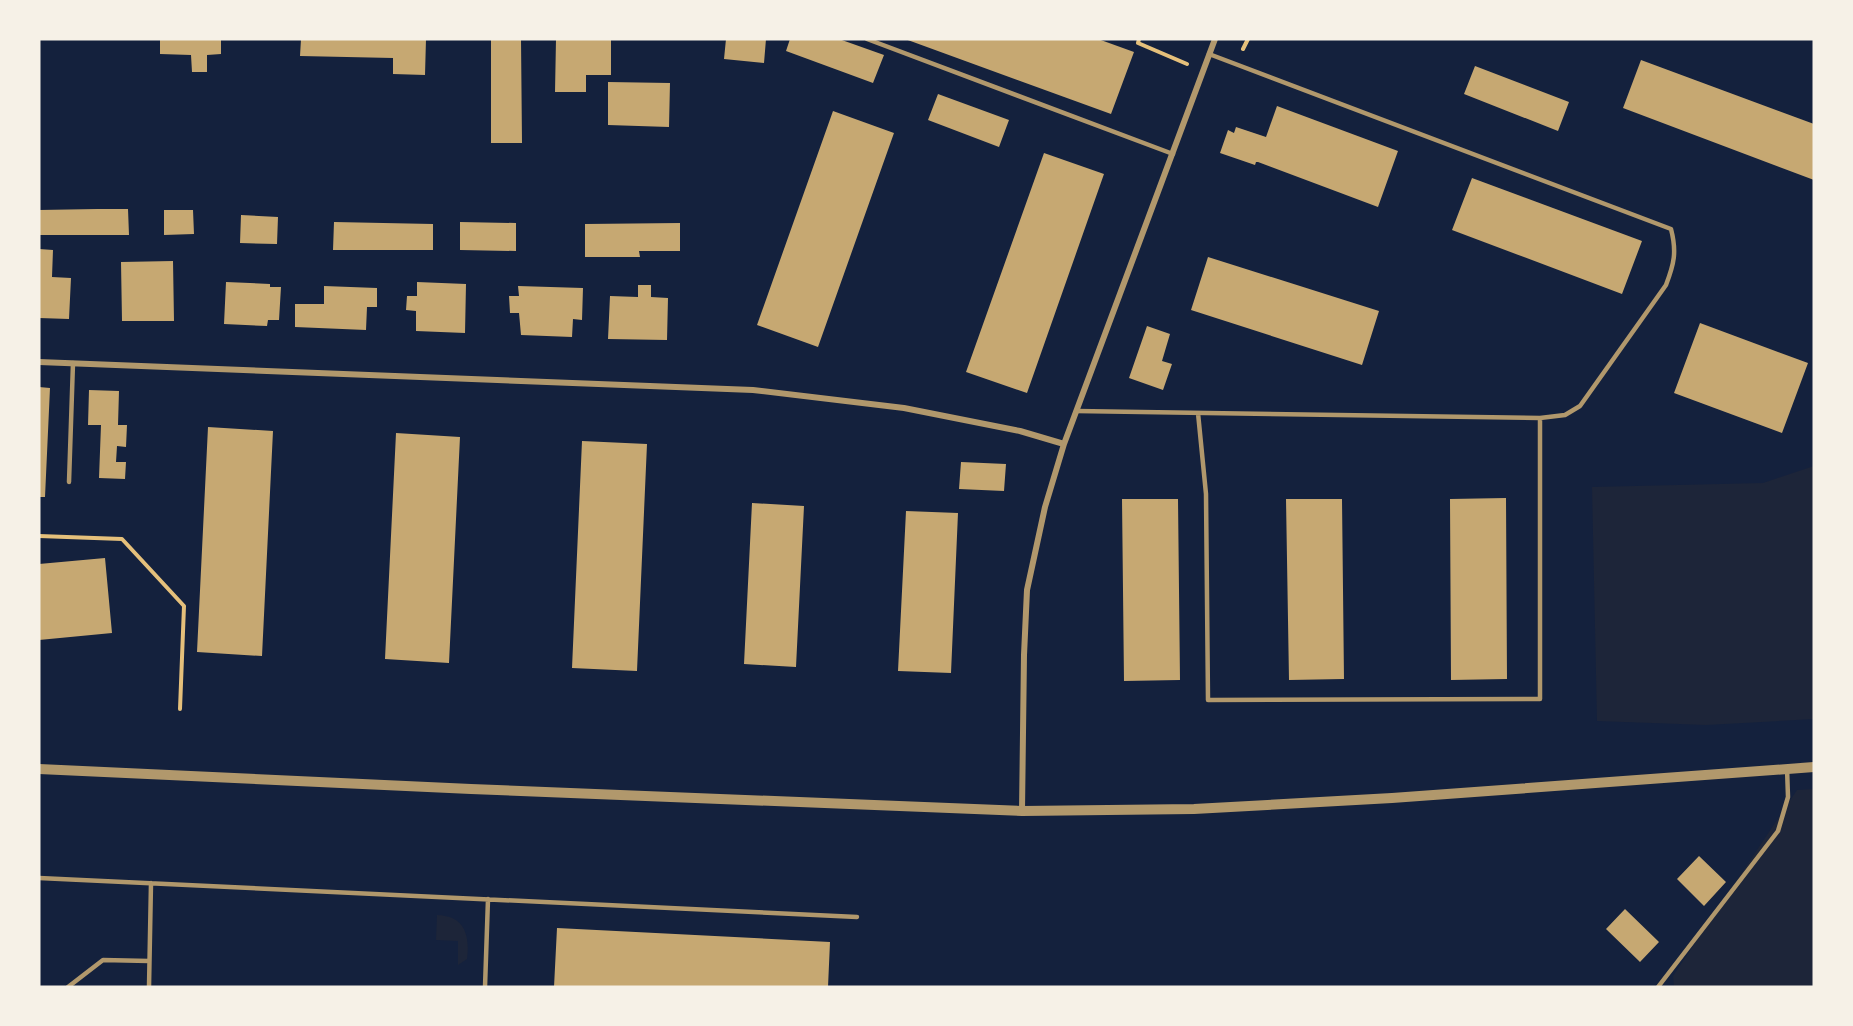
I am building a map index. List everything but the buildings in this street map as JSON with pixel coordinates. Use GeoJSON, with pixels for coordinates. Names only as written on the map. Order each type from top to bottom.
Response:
{"type":"FeatureCollection","features":[{"type":"Feature","properties":{"kind":"street"},"geometry":{"type":"LineString","coordinates":[[1022,811],[1023,676],[1027,591],[1045,507],[1064,444],[1215,39]]}},
{"type":"Feature","properties":{"kind":"street"},"geometry":{"type":"LineString","coordinates":[[39,362],[753,390],[904,408],[1020,431],[1064,444]]}},
{"type":"Feature","properties":{"kind":"street"},"geometry":{"type":"LineString","coordinates":[[39,769],[1022,811],[1194,809],[1392,798],[1814,766]]}},
{"type":"Feature","properties":{"kind":"lane"},"geometry":{"type":"LineString","coordinates":[[867,39],[1173,154]]}},
{"type":"Feature","properties":{"kind":"lane"},"geometry":{"type":"LineString","coordinates":[[1076,411],[1540,418],[1565,415],[1580,406],[1666,285],[1674,266],[1675,244],[1671,229],[1209,54]]}},
{"type":"Feature","properties":{"kind":"lane"},"geometry":{"type":"LineString","coordinates":[[69,482],[73,363]]}},
{"type":"Feature","properties":{"kind":"lane"},"geometry":{"type":"LineString","coordinates":[[1198,413],[1206,494],[1208,700],[1540,699],[1540,418]]}},
{"type":"Feature","properties":{"kind":"lane"},"geometry":{"type":"LineString","coordinates":[[1658,987],[1778,831],[1788,797],[1787,768]]}},
{"type":"Feature","properties":{"kind":"lane"},"geometry":{"type":"LineString","coordinates":[[39,878],[857,917]]}},
{"type":"Feature","properties":{"kind":"lane"},"geometry":{"type":"LineString","coordinates":[[149,987],[151,883]]}},
{"type":"Feature","properties":{"kind":"lane"},"geometry":{"type":"LineString","coordinates":[[485,987],[488,899]]}},
{"type":"Feature","properties":{"kind":"lane"},"geometry":{"type":"LineString","coordinates":[[68,987],[103,960],[149,961]]}},
{"type":"Feature","properties":{"kind":"path"},"geometry":{"type":"LineString","coordinates":[[39,537],[122,539],[184,606],[180,709]]}},
{"type":"Feature","properties":{"kind":"shaded area"},"geometry":{"type":"Polygon","coordinates":[[[1814,466],[1814,719],[1706,725],[1597,721],[1592,487],[1763,483],[1814,466]]]}},
{"type":"Feature","properties":{"kind":"shaded area"},"geometry":{"type":"Polygon","coordinates":[[[1814,789],[1814,987],[1674,987],[1673,976],[1797,790],[1814,789]]]}},
{"type":"Feature","properties":{"kind":"shaded area"},"geometry":{"type":"Polygon","coordinates":[[[437,915],[454,919],[464,928],[468,942],[467,959],[458,965],[458,941],[436,940],[437,915]]]}}]}
